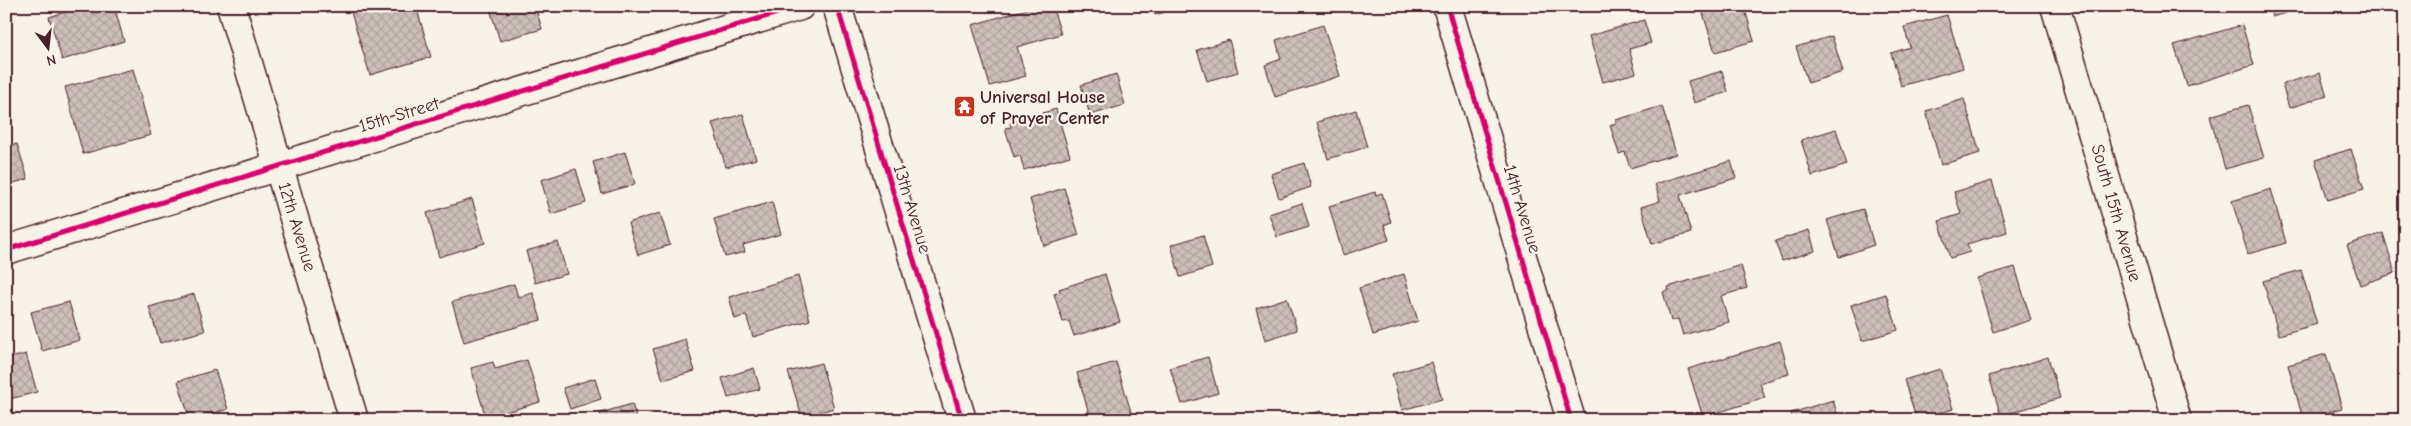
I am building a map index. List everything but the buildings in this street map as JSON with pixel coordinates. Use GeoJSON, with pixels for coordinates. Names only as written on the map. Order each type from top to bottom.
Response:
{"type":"FeatureCollection","features":[{"type":"Feature","properties":{"kind":"street","name":"12th Avenue"},"geometry":{"type":"LineString","coordinates":[[231,6],[354,420]]}},
{"type":"Feature","properties":{"kind":"street","name":"15th Street"},"geometry":{"type":"LineString","coordinates":[[6,250],[800,6]]}},
{"type":"Feature","properties":{"kind":"street","name":"13th Avenue"},"geometry":{"type":"LineString","coordinates":[[837,6],[962,420]]}},
{"type":"Feature","properties":{"kind":"street","name":"14th Avenue"},"geometry":{"type":"LineString","coordinates":[[1448,6],[1571,420]]}},
{"type":"Feature","properties":{"kind":"street","name":"South 15th Avenue"},"geometry":{"type":"LineString","coordinates":[[2056,6],[2178,420]]}},
{"type":"Feature","properties":{"kind":"cycle path"},"geometry":{"type":"LineString","coordinates":[[6,250],[800,6]]}},
{"type":"Feature","properties":{"kind":"cycle path"},"geometry":{"type":"LineString","coordinates":[[837,6],[962,420]]}},
{"type":"Feature","properties":{"kind":"cycle path"},"geometry":{"type":"LineString","coordinates":[[1447,6],[1571,420]]}},
{"type":"Feature","properties":{"kind":"place","name":"Universal House of Prayer Center"},"geometry":{"type":"Point","coordinates":[964,107]}}]}
